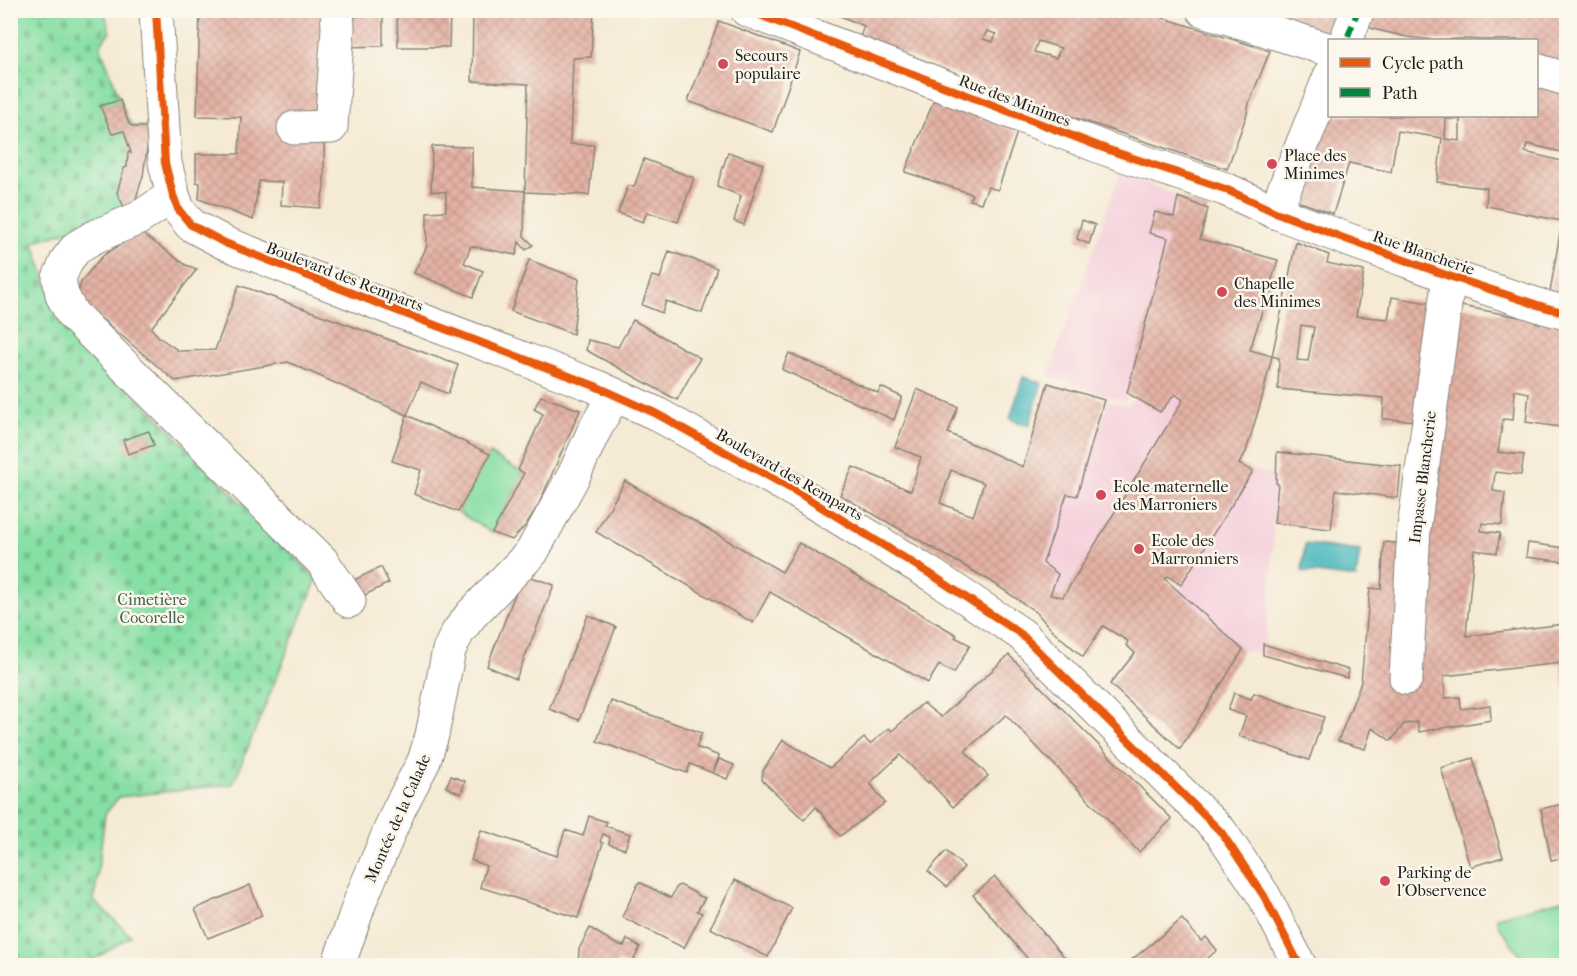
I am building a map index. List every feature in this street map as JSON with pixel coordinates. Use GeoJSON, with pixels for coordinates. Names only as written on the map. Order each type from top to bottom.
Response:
{"type":"FeatureCollection","features":[{"type":"Feature","properties":{"kind":"street","name":"Boulevard des Remparts"},"geometry":{"type":"LineString","coordinates":[[156,10],[165,163],[178,209],[191,225],[225,243],[595,386],[655,413],[797,492],[932,575],[1021,634],[1221,832],[1264,896],[1300,966]]}},
{"type":"Feature","properties":{"kind":"street"},"geometry":{"type":"LineString","coordinates":[[294,128],[331,127],[338,28],[337,10]]}},
{"type":"Feature","properties":{"kind":"street","name":"Rue des Minimes"},"geometry":{"type":"LineString","coordinates":[[747,10],[1095,145],[1225,189],[1275,212]]}},
{"type":"Feature","properties":{"kind":"street"},"geometry":{"type":"LineString","coordinates":[[1203,10],[1351,36]]}},
{"type":"Feature","properties":{"kind":"street"},"geometry":{"type":"LineString","coordinates":[[1538,71],[1566,79]]}},
{"type":"Feature","properties":{"kind":"street"},"geometry":{"type":"LineString","coordinates":[[1275,212],[1328,79]]}},
{"type":"Feature","properties":{"kind":"street"},"geometry":{"type":"LineString","coordinates":[[173,195],[139,218],[94,237],[77,247],[67,260],[59,278],[62,296],[72,314],[322,561],[348,601]]}},
{"type":"Feature","properties":{"kind":"street","name":"Rue Blancherie"},"geometry":{"type":"LineString","coordinates":[[1275,212],[1449,276],[1566,313]]}},
{"type":"Feature","properties":{"kind":"street","name":"Impasse Blancherie"},"geometry":{"type":"LineString","coordinates":[[1406,678],[1414,528],[1449,276]]}},
{"type":"Feature","properties":{"kind":"street","name":"Montée de la Calade"},"geometry":{"type":"LineString","coordinates":[[338,966],[365,889],[394,820],[424,761],[432,735],[449,650],[458,632],[471,615],[532,552],[574,475],[614,394]]}},
{"type":"Feature","properties":{"kind":"shaded area"},"geometry":{"type":"Polygon","coordinates":[[[1121,170],[1178,197],[1174,217],[1155,212],[1150,233],[1168,238],[1125,401],[1048,376],[1121,170]]]}},
{"type":"Feature","properties":{"kind":"shaded area","name":"Ecole maternelle des Marroniers"},"geometry":{"type":"Polygon","coordinates":[[[1176,394],[1183,400],[1063,597],[1050,595],[1058,574],[1043,563],[1067,494],[1077,496],[1108,401],[1128,405],[1135,398],[1160,412],[1176,394]]]}},
{"type":"Feature","properties":{"kind":"shaded area"},"geometry":{"type":"Polygon","coordinates":[[[1253,471],[1276,475],[1270,599],[1263,655],[1243,650],[1179,592],[1253,471]]]}},
{"type":"Feature","properties":{"kind":"green space","name":"Cimetière Cocorelle"},"geometry":{"type":"Polygon","coordinates":[[[10,11],[104,11],[110,32],[100,46],[127,118],[133,126],[150,127],[133,210],[33,242],[59,317],[317,579],[233,784],[119,797],[105,814],[94,901],[131,936],[85,965],[11,965],[10,11]]]}},
{"type":"Feature","properties":{"kind":"green space"},"geometry":{"type":"Polygon","coordinates":[[[490,454],[524,473],[492,533],[458,512],[490,454]]]}},
{"type":"Feature","properties":{"kind":"green space"},"geometry":{"type":"Polygon","coordinates":[[[1566,899],[1566,965],[1527,965],[1499,926],[1496,917],[1566,899]]]}},
{"type":"Feature","properties":{"kind":"water"},"geometry":{"type":"Polygon","coordinates":[[[1023,377],[1042,383],[1029,426],[1010,419],[1023,377]]]}},
{"type":"Feature","properties":{"kind":"water"},"geometry":{"type":"Polygon","coordinates":[[[1305,544],[1360,551],[1356,578],[1302,571],[1305,544]]]}},
{"type":"Feature","properties":{"kind":"building"},"geometry":{"type":"Polygon","coordinates":[[[200,10],[325,10],[324,187],[320,208],[281,205],[282,182],[259,181],[253,220],[199,199],[200,183],[196,182],[196,154],[239,154],[241,117],[197,116],[200,10]]]}},
{"type":"Feature","properties":{"kind":"building"},"geometry":{"type":"Polygon","coordinates":[[[473,10],[594,10],[591,57],[573,58],[570,144],[594,145],[589,195],[525,192],[528,84],[472,81],[473,10]]]}},
{"type":"Feature","properties":{"kind":"building"},"geometry":{"type":"Polygon","coordinates":[[[826,10],[1138,10],[1270,51],[1249,103],[1227,169],[1037,105],[860,37],[864,26],[826,10]],[[987,31],[983,39],[993,42],[996,34],[987,31]],[[1038,41],[1034,52],[1056,58],[1061,48],[1038,41]]]}},
{"type":"Feature","properties":{"kind":"building"},"geometry":{"type":"Polygon","coordinates":[[[1249,10],[1347,10],[1338,35],[1281,21],[1249,10]]]}},
{"type":"Feature","properties":{"kind":"building"},"geometry":{"type":"Polygon","coordinates":[[[1365,10],[1566,10],[1566,65],[1538,57],[1538,39],[1424,39],[1407,37],[1362,25],[1365,10]]]}},
{"type":"Feature","properties":{"kind":"building"},"geometry":{"type":"Polygon","coordinates":[[[450,12],[449,47],[398,47],[397,15],[450,12]]]}},
{"type":"Feature","properties":{"kind":"building"},"geometry":{"type":"Polygon","coordinates":[[[383,15],[383,46],[346,47],[348,17],[383,15]]]}},
{"type":"Feature","properties":{"kind":"building"},"geometry":{"type":"Polygon","coordinates":[[[719,21],[800,52],[773,132],[688,101],[719,21]]]}},
{"type":"Feature","properties":{"kind":"building"},"geometry":{"type":"Polygon","coordinates":[[[1538,86],[1566,93],[1566,153],[1527,144],[1525,152],[1566,162],[1566,295],[1550,292],[1562,221],[1486,206],[1487,188],[1437,182],[1442,138],[1398,131],[1391,172],[1349,163],[1333,214],[1295,200],[1329,117],[1538,117],[1538,86]],[[1446,119],[1445,139],[1460,141],[1460,119],[1446,119]]]}},
{"type":"Feature","properties":{"kind":"building"},"geometry":{"type":"Polygon","coordinates":[[[120,100],[129,124],[134,127],[150,127],[143,176],[132,211],[127,213],[117,193],[124,168],[127,167],[128,152],[131,153],[124,131],[112,134],[100,106],[120,100]]]}},
{"type":"Feature","properties":{"kind":"building"},"geometry":{"type":"Polygon","coordinates":[[[934,100],[1017,132],[998,190],[988,187],[981,203],[970,200],[972,194],[905,172],[934,100]]]}},
{"type":"Feature","properties":{"kind":"building"},"geometry":{"type":"Polygon","coordinates":[[[432,146],[472,147],[472,187],[525,191],[524,236],[533,245],[526,250],[519,242],[516,255],[471,246],[464,263],[483,271],[473,297],[414,273],[427,246],[427,212],[446,211],[446,192],[431,191],[432,146]]]}},
{"type":"Feature","properties":{"kind":"building"},"geometry":{"type":"Polygon","coordinates":[[[728,152],[763,164],[744,225],[734,221],[741,196],[717,186],[728,152]]]}},
{"type":"Feature","properties":{"kind":"building"},"geometry":{"type":"Polygon","coordinates":[[[644,159],[694,178],[678,222],[647,212],[643,222],[618,213],[628,185],[634,187],[644,159]]]}},
{"type":"Feature","properties":{"kind":"building"},"geometry":{"type":"Polygon","coordinates":[[[1178,197],[1208,209],[1200,239],[1278,260],[1250,350],[1272,356],[1246,452],[1239,464],[1253,471],[1181,585],[1168,576],[1165,579],[1243,650],[1180,749],[1110,684],[1135,653],[1126,645],[1128,641],[1103,626],[1083,657],[1050,628],[1036,612],[989,580],[840,495],[853,467],[911,491],[921,457],[895,447],[917,389],[958,407],[948,433],[1023,467],[1048,383],[1104,400],[1077,496],[1067,494],[1043,563],[1058,574],[1050,595],[1063,597],[1183,400],[1175,394],[1160,412],[1127,393],[1168,238],[1149,233],[1155,212],[1174,217],[1178,197]],[[951,470],[940,503],[973,516],[984,483],[951,470]]]}},
{"type":"Feature","properties":{"kind":"building"},"geometry":{"type":"Polygon","coordinates":[[[1082,220],[1095,225],[1089,244],[1077,239],[1082,220]]]}},
{"type":"Feature","properties":{"kind":"building"},"geometry":{"type":"Polygon","coordinates":[[[140,232],[186,265],[197,269],[151,328],[160,338],[179,351],[215,350],[239,285],[458,365],[448,394],[421,382],[407,415],[288,362],[175,381],[77,298],[81,282],[98,261],[140,232]]]}},
{"type":"Feature","properties":{"kind":"building"},"geometry":{"type":"Polygon","coordinates":[[[1296,242],[1329,255],[1327,263],[1364,271],[1356,316],[1388,319],[1392,297],[1435,304],[1418,421],[1383,419],[1384,398],[1278,389],[1279,358],[1272,356],[1296,242]],[[1301,325],[1297,360],[1308,361],[1314,327],[1301,325]]]}},
{"type":"Feature","properties":{"kind":"building"},"geometry":{"type":"Polygon","coordinates":[[[669,251],[717,268],[702,313],[666,301],[662,313],[642,305],[652,276],[660,278],[669,251]]]}},
{"type":"Feature","properties":{"kind":"building"},"geometry":{"type":"Polygon","coordinates":[[[529,260],[579,279],[573,334],[511,311],[529,260]]]}},
{"type":"Feature","properties":{"kind":"building"},"geometry":{"type":"Polygon","coordinates":[[[1456,305],[1566,326],[1566,428],[1526,422],[1529,393],[1515,390],[1513,420],[1503,419],[1498,452],[1524,455],[1521,475],[1495,472],[1493,491],[1505,493],[1502,525],[1482,523],[1481,531],[1500,533],[1497,553],[1474,550],[1466,636],[1564,624],[1563,621],[1566,621],[1566,693],[1561,663],[1444,676],[1445,698],[1460,697],[1461,709],[1490,705],[1491,720],[1419,732],[1417,722],[1404,724],[1391,741],[1372,728],[1365,749],[1338,741],[1361,682],[1370,588],[1381,589],[1384,542],[1405,544],[1419,615],[1456,305]]]}},
{"type":"Feature","properties":{"kind":"building"},"geometry":{"type":"Polygon","coordinates":[[[633,320],[700,358],[677,400],[586,350],[588,340],[618,347],[633,320]]]}},
{"type":"Feature","properties":{"kind":"building"},"geometry":{"type":"Polygon","coordinates":[[[789,353],[878,393],[881,387],[902,397],[894,420],[783,370],[789,353]]]}},
{"type":"Feature","properties":{"kind":"building"},"geometry":{"type":"Polygon","coordinates":[[[541,396],[580,410],[538,506],[525,526],[512,540],[492,533],[524,473],[518,470],[543,414],[534,409],[541,396]]]}},
{"type":"Feature","properties":{"kind":"building"},"geometry":{"type":"Polygon","coordinates":[[[407,415],[490,454],[458,512],[414,494],[421,470],[392,461],[407,415]]]}},
{"type":"Feature","properties":{"kind":"building"},"geometry":{"type":"Polygon","coordinates":[[[149,431],[154,445],[128,454],[123,440],[149,431]]]}},
{"type":"Feature","properties":{"kind":"building"},"geometry":{"type":"Polygon","coordinates":[[[1277,452],[1401,466],[1398,498],[1336,490],[1331,529],[1274,523],[1278,484],[1276,483],[1277,452]]]}},
{"type":"Feature","properties":{"kind":"building"},"geometry":{"type":"Polygon","coordinates":[[[625,481],[782,572],[799,543],[957,635],[955,637],[970,645],[954,673],[939,665],[928,683],[770,592],[753,623],[596,532],[625,481]]]}},
{"type":"Feature","properties":{"kind":"building"},"geometry":{"type":"Polygon","coordinates":[[[1528,543],[1565,548],[1566,562],[1526,557],[1528,543]]]}},
{"type":"Feature","properties":{"kind":"building"},"geometry":{"type":"Polygon","coordinates":[[[381,567],[389,583],[359,598],[350,582],[381,567]]]}},
{"type":"Feature","properties":{"kind":"building"},"geometry":{"type":"Polygon","coordinates":[[[523,574],[554,585],[516,679],[487,666],[523,574]]]}},
{"type":"Feature","properties":{"kind":"building"},"geometry":{"type":"Polygon","coordinates":[[[588,615],[616,627],[579,720],[549,709],[588,615]]]}},
{"type":"Feature","properties":{"kind":"building"},"geometry":{"type":"Polygon","coordinates":[[[1263,644],[1349,670],[1347,678],[1263,655],[1263,644]]]}},
{"type":"Feature","properties":{"kind":"building"},"geometry":{"type":"Polygon","coordinates":[[[1009,655],[1172,819],[1139,852],[1006,715],[965,751],[988,776],[953,807],[900,755],[870,783],[885,803],[840,836],[816,807],[804,820],[762,780],[763,771],[783,740],[830,768],[864,738],[870,744],[889,728],[892,731],[923,703],[941,717],[1009,655]]]}},
{"type":"Feature","properties":{"kind":"building"},"geometry":{"type":"Polygon","coordinates":[[[1234,693],[1251,699],[1254,693],[1324,717],[1309,760],[1239,736],[1246,716],[1228,710],[1234,693]]]}},
{"type":"Feature","properties":{"kind":"building"},"geometry":{"type":"Polygon","coordinates":[[[611,701],[702,733],[696,747],[719,756],[713,773],[690,764],[687,773],[597,741],[611,701]]]}},
{"type":"Feature","properties":{"kind":"building"},"geometry":{"type":"Polygon","coordinates":[[[1473,758],[1503,857],[1470,867],[1441,768],[1473,758]]]}},
{"type":"Feature","properties":{"kind":"building"},"geometry":{"type":"Polygon","coordinates":[[[719,759],[734,765],[727,779],[713,773],[719,759]]]}},
{"type":"Feature","properties":{"kind":"building"},"geometry":{"type":"Polygon","coordinates":[[[451,776],[465,781],[461,794],[446,787],[451,776]]]}},
{"type":"Feature","properties":{"kind":"building"},"geometry":{"type":"Polygon","coordinates":[[[1566,803],[1566,857],[1551,860],[1541,809],[1566,803]]]}},
{"type":"Feature","properties":{"kind":"building"},"geometry":{"type":"Polygon","coordinates":[[[589,816],[607,822],[605,826],[630,834],[625,849],[609,844],[610,837],[603,834],[600,842],[603,843],[578,918],[480,887],[486,866],[471,860],[481,830],[557,856],[565,830],[583,836],[589,816]]]}},
{"type":"Feature","properties":{"kind":"building"},"geometry":{"type":"Polygon","coordinates":[[[946,851],[964,867],[947,887],[928,871],[946,851]]]}},
{"type":"Feature","properties":{"kind":"building"},"geometry":{"type":"Polygon","coordinates":[[[995,877],[1072,966],[1034,966],[973,895],[995,877]]]}},
{"type":"Feature","properties":{"kind":"building"},"geometry":{"type":"Polygon","coordinates":[[[735,880],[792,908],[768,957],[710,928],[735,880]]]}},
{"type":"Feature","properties":{"kind":"building"},"geometry":{"type":"Polygon","coordinates":[[[639,882],[671,898],[677,886],[680,885],[705,898],[697,911],[702,913],[684,948],[622,917],[639,882]]]}},
{"type":"Feature","properties":{"kind":"building"},"geometry":{"type":"Polygon","coordinates":[[[250,885],[262,916],[208,938],[195,909],[250,885]]]}},
{"type":"Feature","properties":{"kind":"building"},"geometry":{"type":"Polygon","coordinates":[[[1182,919],[1201,941],[1206,937],[1217,950],[1199,966],[1124,966],[1182,919]]]}},
{"type":"Feature","properties":{"kind":"building"},"geometry":{"type":"Polygon","coordinates":[[[590,928],[616,944],[624,946],[627,939],[640,947],[631,966],[619,962],[614,966],[578,966],[579,949],[590,928]]]}},
{"type":"Feature","properties":{"kind":"marked path"},"geometry":{"type":"LineString","coordinates":[[1348,36],[1358,10]]}},
{"type":"Feature","properties":{"kind":"cycle path"},"geometry":{"type":"LineString","coordinates":[[156,10],[165,163],[178,209],[191,225],[225,243],[595,386],[655,413],[797,492],[932,575],[1021,634],[1221,832],[1264,896],[1300,966]]}},
{"type":"Feature","properties":{"kind":"cycle path"},"geometry":{"type":"LineString","coordinates":[[747,10],[1106,149],[1225,189],[1275,212],[1346,239],[1449,276],[1566,313]]}},
{"type":"Feature","properties":{"kind":"place","name":"Secours populaire"},"geometry":{"type":"Point","coordinates":[723,64]}},
{"type":"Feature","properties":{"kind":"place","name":"Place des Minimes"},"geometry":{"type":"Point","coordinates":[1272,164]}},
{"type":"Feature","properties":{"kind":"place","name":"Chapelle des Minimes"},"geometry":{"type":"Point","coordinates":[1222,292]}},
{"type":"Feature","properties":{"kind":"place","name":"Ecole maternelle des Marroniers"},"geometry":{"type":"Point","coordinates":[1101,495]}},
{"type":"Feature","properties":{"kind":"place","name":"Ecole des Marronniers"},"geometry":{"type":"Point","coordinates":[1139,549]}},
{"type":"Feature","properties":{"kind":"place","name":"Parking de l'Observence"},"geometry":{"type":"Point","coordinates":[1385,881]}}]}
